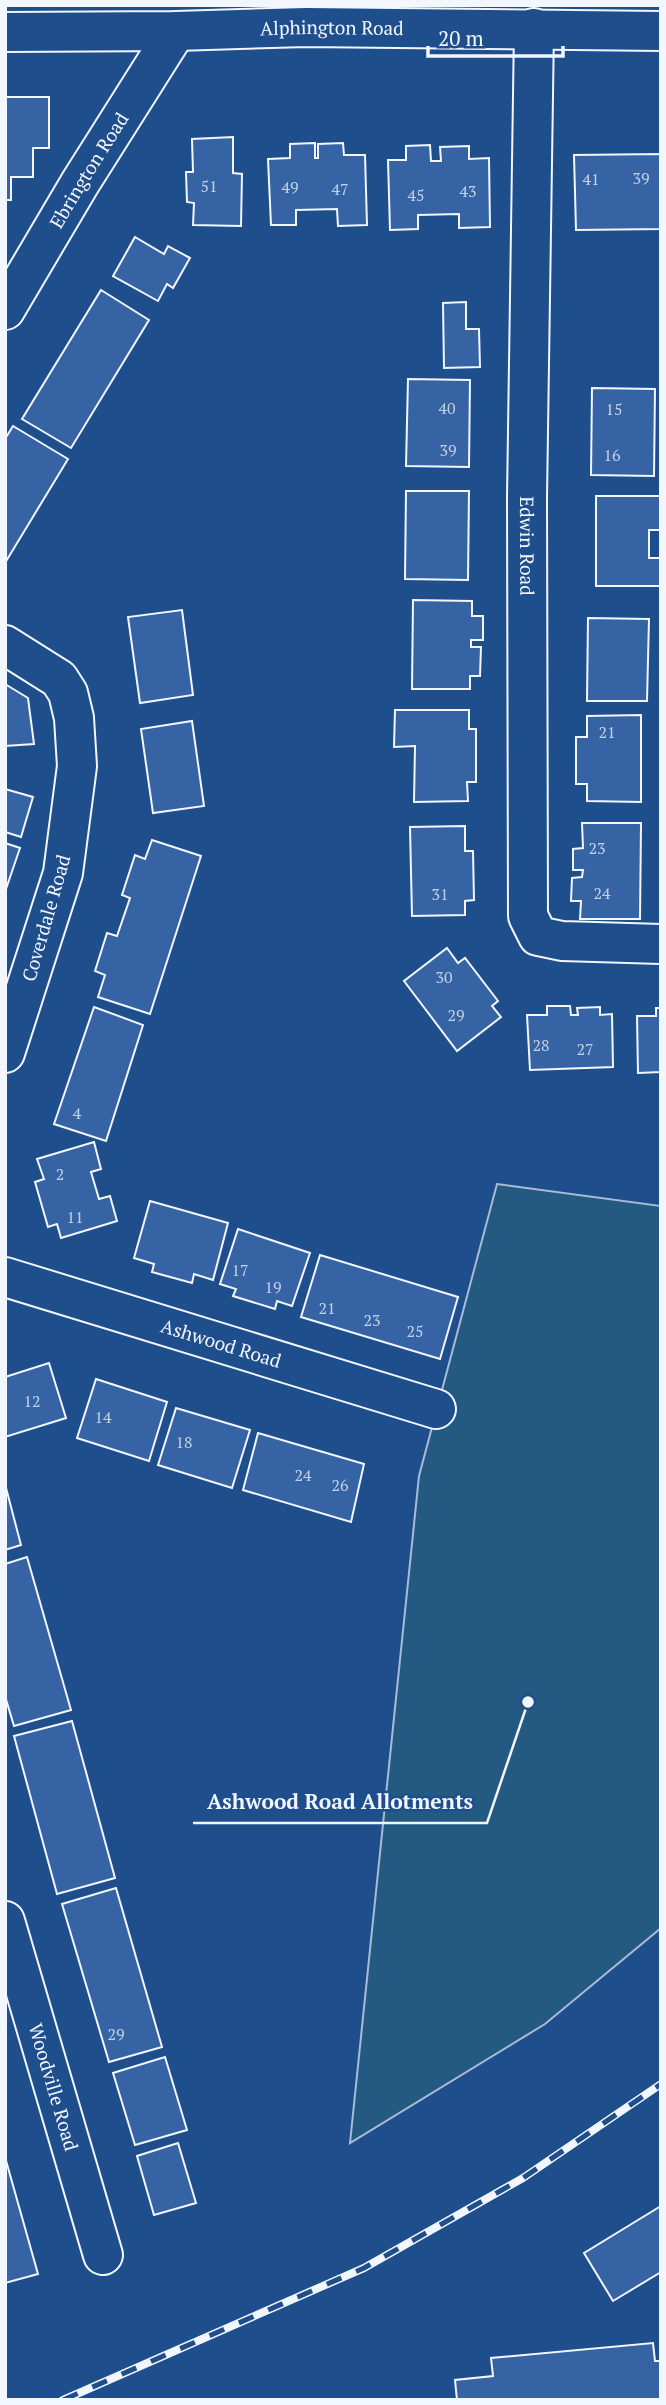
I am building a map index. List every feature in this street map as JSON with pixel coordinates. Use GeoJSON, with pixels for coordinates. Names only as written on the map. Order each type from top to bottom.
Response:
{"type":"FeatureCollection","features":[{"type":"Feature","properties":{"kind":"main road","name":"Alphington Road"},"geometry":{"type":"LineString","coordinates":[[5,32],[176,32],[281,16],[554,21],[661,30]]}},
{"type":"Feature","properties":{"kind":"main road","name":"Edwin Road"},"geometry":{"type":"LineString","coordinates":[[554,21],[527,498],[528,916],[538,936],[562,941],[661,944]]}},
{"type":"Feature","properties":{"kind":"main road","name":"Ebrington Road"},"geometry":{"type":"LineString","coordinates":[[5,310],[80,183],[176,32]]}},
{"type":"Feature","properties":{"kind":"main road","name":"Coverdale Road"},"geometry":{"type":"LineString","coordinates":[[5,645],[59,679],[68,693],[74,718],[77,766],[63,873],[5,1053]]}},
{"type":"Feature","properties":{"kind":"main road","name":"Ashwood Road"},"geometry":{"type":"LineString","coordinates":[[5,1277],[436,1409]]}},
{"type":"Feature","properties":{"kind":"main road","name":"Woodville Road"},"geometry":{"type":"LineString","coordinates":[[5,1921],[103,2255]]}},
{"type":"Feature","properties":{"kind":"shaded area"},"geometry":{"type":"Polygon","coordinates":[[[497,1184],[661,1206],[661,1928],[545,2024],[350,2143],[419,1476],[497,1184]]]}},
{"type":"Feature","properties":{"kind":"building"},"geometry":{"type":"Polygon","coordinates":[[[5,97],[49,97],[49,148],[33,148],[33,177],[11,177],[11,200],[5,200],[5,97]]]}},
{"type":"Feature","properties":{"kind":"building"},"geometry":{"type":"Polygon","coordinates":[[[233,137],[233,173],[242,174],[241,226],[193,225],[194,203],[187,202],[186,172],[193,172],[192,139],[233,137]]]}},
{"type":"Feature","properties":{"kind":"building"},"geometry":{"type":"Polygon","coordinates":[[[315,143],[315,158],[318,158],[318,144],[343,143],[344,155],[365,155],[367,225],[338,226],[337,209],[296,210],[296,225],[271,225],[268,159],[290,158],[290,144],[315,143]]]}},
{"type":"Feature","properties":{"kind":"building"},"geometry":{"type":"Polygon","coordinates":[[[430,145],[431,161],[441,161],[440,147],[469,146],[469,159],[489,158],[490,227],[459,228],[459,214],[418,215],[418,229],[390,230],[388,160],[406,160],[406,146],[430,145]]]}},
{"type":"Feature","properties":{"kind":"building"},"geometry":{"type":"Polygon","coordinates":[[[661,154],[661,229],[576,230],[574,155],[661,154]]]}},
{"type":"Feature","properties":{"kind":"building"},"geometry":{"type":"Polygon","coordinates":[[[135,237],[164,254],[168,246],[190,258],[173,288],[167,284],[158,301],[113,276],[135,237]]]}},
{"type":"Feature","properties":{"kind":"building"},"geometry":{"type":"Polygon","coordinates":[[[101,290],[149,320],[71,448],[22,419],[101,290]]]}},
{"type":"Feature","properties":{"kind":"building"},"geometry":{"type":"Polygon","coordinates":[[[466,302],[466,329],[479,329],[480,367],[444,368],[443,303],[466,302]]]}},
{"type":"Feature","properties":{"kind":"building"},"geometry":{"type":"Polygon","coordinates":[[[408,379],[470,380],[469,467],[406,466],[408,379]]]}},
{"type":"Feature","properties":{"kind":"building"},"geometry":{"type":"Polygon","coordinates":[[[592,388],[655,389],[654,476],[591,475],[592,388]]]}},
{"type":"Feature","properties":{"kind":"building"},"geometry":{"type":"Polygon","coordinates":[[[13,426],[68,459],[5,563],[5,439],[13,426]]]}},
{"type":"Feature","properties":{"kind":"building"},"geometry":{"type":"Polygon","coordinates":[[[406,491],[469,491],[468,580],[405,579],[406,491]]]}},
{"type":"Feature","properties":{"kind":"building"},"geometry":{"type":"Polygon","coordinates":[[[596,496],[661,496],[660,530],[649,530],[649,558],[660,558],[660,586],[596,586],[596,496]]]}},
{"type":"Feature","properties":{"kind":"building"},"geometry":{"type":"Polygon","coordinates":[[[413,600],[472,601],[472,616],[483,616],[483,640],[471,640],[471,647],[481,647],[480,676],[470,676],[470,689],[412,689],[413,600]]]}},
{"type":"Feature","properties":{"kind":"building"},"geometry":{"type":"Polygon","coordinates":[[[182,610],[193,695],[140,703],[128,617],[182,610]]]}},
{"type":"Feature","properties":{"kind":"building"},"geometry":{"type":"Polygon","coordinates":[[[588,618],[649,619],[647,701],[587,701],[588,618]]]}},
{"type":"Feature","properties":{"kind":"building"},"geometry":{"type":"Polygon","coordinates":[[[5,684],[28,698],[34,744],[5,746],[5,684]]]}},
{"type":"Feature","properties":{"kind":"building"},"geometry":{"type":"Polygon","coordinates":[[[395,710],[469,710],[469,729],[476,729],[476,782],[467,782],[468,801],[414,802],[415,746],[394,747],[395,710]]]}},
{"type":"Feature","properties":{"kind":"building"},"geometry":{"type":"Polygon","coordinates":[[[641,715],[641,802],[587,801],[587,784],[576,784],[576,737],[587,737],[587,716],[641,715]]]}},
{"type":"Feature","properties":{"kind":"building"},"geometry":{"type":"Polygon","coordinates":[[[192,721],[204,806],[153,813],[141,729],[192,721]]]}},
{"type":"Feature","properties":{"kind":"building"},"geometry":{"type":"Polygon","coordinates":[[[5,789],[33,797],[21,837],[5,832],[5,789]]]}},
{"type":"Feature","properties":{"kind":"building"},"geometry":{"type":"Polygon","coordinates":[[[582,823],[641,823],[640,919],[580,919],[581,901],[571,901],[572,878],[582,877],[583,870],[573,870],[573,849],[583,848],[582,823]]]}},
{"type":"Feature","properties":{"kind":"building"},"geometry":{"type":"Polygon","coordinates":[[[465,826],[465,851],[473,851],[474,900],[465,901],[465,915],[412,916],[410,827],[465,826]]]}},
{"type":"Feature","properties":{"kind":"building"},"geometry":{"type":"Polygon","coordinates":[[[152,840],[201,856],[150,1014],[98,997],[105,975],[95,971],[107,933],[117,936],[130,898],[122,895],[135,855],[145,859],[152,840]]]}},
{"type":"Feature","properties":{"kind":"building"},"geometry":{"type":"Polygon","coordinates":[[[5,843],[20,848],[5,892],[5,843]]]}},
{"type":"Feature","properties":{"kind":"building"},"geometry":{"type":"Polygon","coordinates":[[[447,948],[458,963],[465,958],[498,1001],[492,1006],[501,1017],[457,1051],[404,981],[447,948]]]}},
{"type":"Feature","properties":{"kind":"building"},"geometry":{"type":"Polygon","coordinates":[[[547,1006],[570,1006],[571,1015],[578,1015],[577,1008],[600,1007],[600,1015],[612,1014],[613,1067],[530,1070],[527,1015],[547,1015],[547,1006]]]}},
{"type":"Feature","properties":{"kind":"building"},"geometry":{"type":"Polygon","coordinates":[[[94,1007],[143,1025],[106,1141],[54,1124],[94,1007]]]}},
{"type":"Feature","properties":{"kind":"building"},"geometry":{"type":"Polygon","coordinates":[[[656,1008],[661,1008],[661,1072],[638,1073],[637,1016],[656,1016],[656,1008]]]}},
{"type":"Feature","properties":{"kind":"building"},"geometry":{"type":"Polygon","coordinates":[[[94,1142],[101,1169],[91,1172],[99,1199],[110,1196],[117,1221],[61,1238],[57,1224],[48,1227],[35,1182],[44,1179],[37,1159],[94,1142]]]}},
{"type":"Feature","properties":{"kind":"building"},"geometry":{"type":"Polygon","coordinates":[[[150,1201],[228,1223],[213,1280],[194,1274],[192,1283],[152,1272],[154,1264],[134,1258],[150,1201]]]}},
{"type":"Feature","properties":{"kind":"building"},"geometry":{"type":"Polygon","coordinates":[[[238,1229],[310,1253],[292,1306],[277,1301],[275,1309],[233,1296],[236,1289],[220,1284],[238,1229]]]}},
{"type":"Feature","properties":{"kind":"building"},"geometry":{"type":"Polygon","coordinates":[[[320,1255],[458,1297],[440,1359],[301,1317],[320,1255]]]}},
{"type":"Feature","properties":{"kind":"building"},"geometry":{"type":"Polygon","coordinates":[[[49,1363],[66,1418],[5,1437],[5,1377],[49,1363]]]}},
{"type":"Feature","properties":{"kind":"building"},"geometry":{"type":"Polygon","coordinates":[[[96,1379],[167,1402],[149,1461],[77,1438],[96,1379]]]}},
{"type":"Feature","properties":{"kind":"building"},"geometry":{"type":"Polygon","coordinates":[[[176,1408],[250,1430],[232,1488],[158,1465],[176,1408]]]}},
{"type":"Feature","properties":{"kind":"building"},"geometry":{"type":"Polygon","coordinates":[[[258,1433],[364,1464],[351,1522],[243,1490],[258,1433]]]}},
{"type":"Feature","properties":{"kind":"building"},"geometry":{"type":"Polygon","coordinates":[[[5,1484],[21,1545],[5,1550],[5,1484]]]}},
{"type":"Feature","properties":{"kind":"building"},"geometry":{"type":"Polygon","coordinates":[[[27,1557],[71,1710],[14,1726],[5,1696],[5,1564],[27,1557]]]}},
{"type":"Feature","properties":{"kind":"building"},"geometry":{"type":"Polygon","coordinates":[[[72,1721],[115,1878],[57,1894],[14,1736],[72,1721]]]}},
{"type":"Feature","properties":{"kind":"building"},"geometry":{"type":"Polygon","coordinates":[[[116,1888],[162,2047],[109,2062],[62,1904],[116,1888]]]}},
{"type":"Feature","properties":{"kind":"building"},"geometry":{"type":"Polygon","coordinates":[[[165,2057],[187,2130],[135,2145],[113,2073],[165,2057]]]}},
{"type":"Feature","properties":{"kind":"building"},"geometry":{"type":"Polygon","coordinates":[[[178,2143],[196,2203],[154,2215],[137,2156],[178,2143]]]}},
{"type":"Feature","properties":{"kind":"building"},"geometry":{"type":"Polygon","coordinates":[[[5,2157],[38,2274],[5,2283],[5,2157]]]}},
{"type":"Feature","properties":{"kind":"building"},"geometry":{"type":"Polygon","coordinates":[[[661,2206],[661,2272],[613,2301],[584,2253],[661,2206]]]}},
{"type":"Feature","properties":{"kind":"building"},"geometry":{"type":"Polygon","coordinates":[[[653,2343],[655,2361],[661,2361],[661,2400],[457,2400],[455,2380],[493,2376],[491,2358],[653,2343]]]}},
{"type":"Feature","properties":{"kind":"railway"},"geometry":{"type":"LineString","coordinates":[[63,2400],[364,2268],[523,2178],[661,2084]]}},
{"type":"Feature","properties":{"kind":"place","name":"Ashwood Road Allotments"},"geometry":{"type":"Point","coordinates":[528,1702]}}]}
